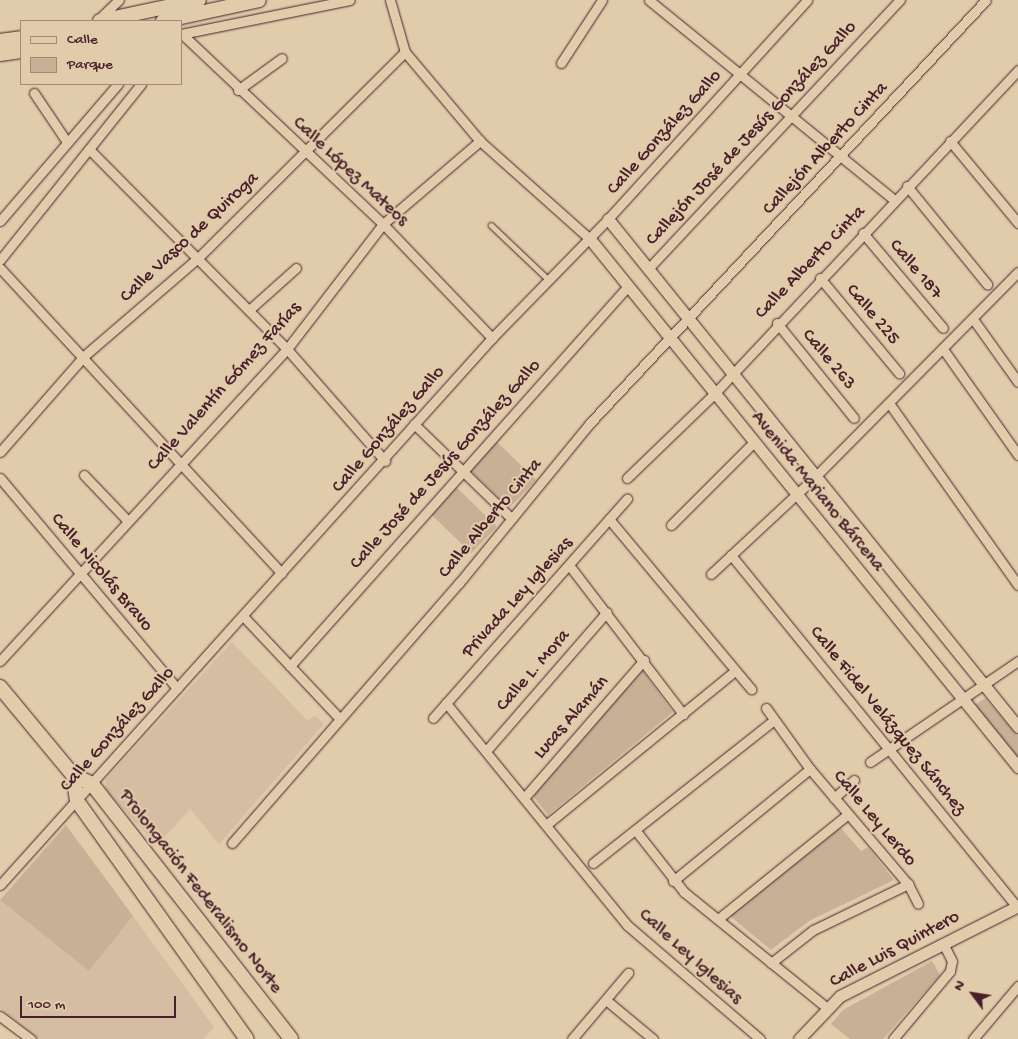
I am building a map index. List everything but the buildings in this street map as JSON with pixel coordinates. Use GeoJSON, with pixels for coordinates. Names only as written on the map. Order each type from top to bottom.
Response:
{"type":"FeatureCollection","features":[{"type":"Feature","properties":{"kind":"main road"},"geometry":{"type":"LineString","coordinates":[[103,20],[199,0]]}},
{"type":"Feature","properties":{"kind":"main road"},"geometry":{"type":"LineString","coordinates":[[167,20],[260,0]]}},
{"type":"Feature","properties":{"kind":"main road"},"geometry":{"type":"LineString","coordinates":[[0,41],[20,38]]}},
{"type":"Feature","properties":{"kind":"main road"},"geometry":{"type":"LineString","coordinates":[[0,54],[20,51]]}},
{"type":"Feature","properties":{"kind":"main road","name":"Prolongación Federalismo Norte"},"geometry":{"type":"LineString","coordinates":[[0,687],[73,775],[92,784],[291,1039]]}},
{"type":"Feature","properties":{"kind":"main road"},"geometry":{"type":"LineString","coordinates":[[73,775],[77,800],[247,1039]]}},
{"type":"Feature","properties":{"kind":"street"},"geometry":{"type":"LineString","coordinates":[[99,20],[120,0]]}},
{"type":"Feature","properties":{"kind":"street"},"geometry":{"type":"LineString","coordinates":[[182,34],[350,0]]}},
{"type":"Feature","properties":{"kind":"street"},"geometry":{"type":"LineString","coordinates":[[390,0],[405,52],[480,141],[590,239]]}},
{"type":"Feature","properties":{"kind":"street"},"geometry":{"type":"LineString","coordinates":[[561,63],[602,0]]}},
{"type":"Feature","properties":{"kind":"street"},"geometry":{"type":"LineString","coordinates":[[649,0],[894,200]]}},
{"type":"Feature","properties":{"kind":"street","name":"Calle González Gallo"},"geometry":{"type":"LineString","coordinates":[[0,885],[281,573],[385,461],[414,424],[492,338],[608,220],[807,0]]}},
{"type":"Feature","properties":{"kind":"street","name":"Callejón José de Jesús González Gallo"},"geometry":{"type":"LineString","coordinates":[[648,269],[792,118],[900,0]]}},
{"type":"Feature","properties":{"kind":"street","name":"Callejón Alberto Cinta"},"geometry":{"type":"LineString","coordinates":[[689,319],[842,157],[986,0]]}},
{"type":"Feature","properties":{"kind":"street","name":"Calle López Mateos"},"geometry":{"type":"LineString","coordinates":[[182,34],[238,90],[383,224],[492,338]]}},
{"type":"Feature","properties":{"kind":"street"},"geometry":{"type":"LineString","coordinates":[[0,60],[20,51]]}},
{"type":"Feature","properties":{"kind":"street","name":"Calle Vasco de Quiroga"},"geometry":{"type":"LineString","coordinates":[[0,452],[84,356],[198,258],[405,52]]}},
{"type":"Feature","properties":{"kind":"street"},"geometry":{"type":"LineString","coordinates":[[238,90],[282,58]]}},
{"type":"Feature","properties":{"kind":"street","name":"Calle Alberto Cinta"},"geometry":{"type":"LineString","coordinates":[[627,478],[715,393],[731,371],[776,323],[1018,70]]}},
{"type":"Feature","properties":{"kind":"street"},"geometry":{"type":"LineString","coordinates":[[0,221],[117,85]]}},
{"type":"Feature","properties":{"kind":"street"},"geometry":{"type":"LineString","coordinates":[[0,260],[140,85]]}},
{"type":"Feature","properties":{"kind":"street"},"geometry":{"type":"LineString","coordinates":[[34,93],[67,142]]}},
{"type":"Feature","properties":{"kind":"street","name":"Calle Valentín Gómez Farías"},"geometry":{"type":"LineString","coordinates":[[0,661],[181,460],[286,349],[383,224],[480,141]]}},
{"type":"Feature","properties":{"kind":"street"},"geometry":{"type":"LineString","coordinates":[[950,141],[1018,223]]}},
{"type":"Feature","properties":{"kind":"street"},"geometry":{"type":"LineString","coordinates":[[89,149],[249,310],[385,461]]}},
{"type":"Feature","properties":{"kind":"street"},"geometry":{"type":"LineString","coordinates":[[907,186],[987,284]]}},
{"type":"Feature","properties":{"kind":"street","name":"Avenida Mariano Bárcena"},"geometry":{"type":"LineString","coordinates":[[608,220],[1018,727]]}},
{"type":"Feature","properties":{"kind":"street","name":"Calle 187"},"geometry":{"type":"LineString","coordinates":[[863,233],[943,328]]}},
{"type":"Feature","properties":{"kind":"street","name":"Avenida Mariano Bárcena"},"geometry":{"type":"LineString","coordinates":[[590,239],[1018,767]]}},
{"type":"Feature","properties":{"kind":"street"},"geometry":{"type":"LineString","coordinates":[[0,268],[181,460],[281,573]]}},
{"type":"Feature","properties":{"kind":"street"},"geometry":{"type":"LineString","coordinates":[[249,310],[296,268]]}},
{"type":"Feature","properties":{"kind":"street"},"geometry":{"type":"LineString","coordinates":[[711,574],[816,476],[1018,272]]}},
{"type":"Feature","properties":{"kind":"street","name":"Calle 225"},"geometry":{"type":"LineString","coordinates":[[820,278],[899,373]]}},
{"type":"Feature","properties":{"kind":"street","name":"Calle José de Jesús González Gallo"},"geometry":{"type":"LineString","coordinates":[[290,666],[628,286]]}},
{"type":"Feature","properties":{"kind":"street","name":"Calle Alberto Cinta"},"geometry":{"type":"LineString","coordinates":[[232,843],[512,519],[590,423],[689,319]]}},
{"type":"Feature","properties":{"kind":"street"},"geometry":{"type":"LineString","coordinates":[[973,319],[1018,382]]}},
{"type":"Feature","properties":{"kind":"street","name":"Calle 263"},"geometry":{"type":"LineString","coordinates":[[776,323],[854,418]]}},
{"type":"Feature","properties":{"kind":"street"},"geometry":{"type":"LineString","coordinates":[[943,349],[1018,455]]}},
{"type":"Feature","properties":{"kind":"street"},"geometry":{"type":"LineString","coordinates":[[889,403],[1018,585]]}},
{"type":"Feature","properties":{"kind":"street"},"geometry":{"type":"LineString","coordinates":[[414,424],[512,519]]}},
{"type":"Feature","properties":{"kind":"street"},"geometry":{"type":"LineString","coordinates":[[671,525],[754,442]]}},
{"type":"Feature","properties":{"kind":"street"},"geometry":{"type":"LineString","coordinates":[[84,475],[127,520]]}},
{"type":"Feature","properties":{"kind":"street","name":"Calle Nicolás Bravo"},"geometry":{"type":"LineString","coordinates":[[0,478],[177,688]]}},
{"type":"Feature","properties":{"kind":"street","name":"Privada Ley Iglesias"},"geometry":{"type":"LineString","coordinates":[[433,718],[628,499]]}},
{"type":"Feature","properties":{"kind":"street"},"geometry":{"type":"LineString","coordinates":[[609,519],[751,690]]}},
{"type":"Feature","properties":{"kind":"street","name":"Calle Fidel Velázquez Sánchez"},"geometry":{"type":"LineString","coordinates":[[731,555],[1018,906]]}},
{"type":"Feature","properties":{"kind":"street"},"geometry":{"type":"LineString","coordinates":[[569,565],[644,660],[683,714]]}},
{"type":"Feature","properties":{"kind":"street","name":"Calle L. Mora"},"geometry":{"type":"LineString","coordinates":[[486,752],[607,612]]}},
{"type":"Feature","properties":{"kind":"street"},"geometry":{"type":"LineString","coordinates":[[243,616],[339,718]]}},
{"type":"Feature","properties":{"kind":"street","name":"Lucas Alamán"},"geometry":{"type":"LineString","coordinates":[[524,798],[644,660]]}},
{"type":"Feature","properties":{"kind":"street"},"geometry":{"type":"LineString","coordinates":[[870,762],[1018,661]]}},
{"type":"Feature","properties":{"kind":"street"},"geometry":{"type":"LineString","coordinates":[[546,825],[735,671]]}},
{"type":"Feature","properties":{"kind":"street","name":"Calle Ley Iglesias"},"geometry":{"type":"LineString","coordinates":[[446,703],[645,944],[760,1039]]}},
{"type":"Feature","properties":{"kind":"street","name":"Calle Ley Lerdo"},"geometry":{"type":"LineString","coordinates":[[766,708],[810,769],[908,884],[813,930],[771,962]]}},
{"type":"Feature","properties":{"kind":"street"},"geometry":{"type":"LineString","coordinates":[[593,863],[774,721]]}},
{"type":"Feature","properties":{"kind":"street"},"geometry":{"type":"LineString","coordinates":[[673,881],[810,769]]}},
{"type":"Feature","properties":{"kind":"street"},"geometry":{"type":"LineString","coordinates":[[834,798],[854,780]]}},
{"type":"Feature","properties":{"kind":"street"},"geometry":{"type":"LineString","coordinates":[[718,919],[847,814]]}},
{"type":"Feature","properties":{"kind":"street"},"geometry":{"type":"LineString","coordinates":[[636,831],[673,881],[826,1008]]}},
{"type":"Feature","properties":{"kind":"street"},"geometry":{"type":"LineString","coordinates":[[908,884],[918,904]]}},
{"type":"Feature","properties":{"kind":"street","name":"Calle Luis Quintero"},"geometry":{"type":"LineString","coordinates":[[799,1039],[826,1008],[855,987],[1018,906]]}},
{"type":"Feature","properties":{"kind":"street"},"geometry":{"type":"LineString","coordinates":[[893,1039],[950,971],[952,961],[943,943]]}},
{"type":"Feature","properties":{"kind":"street"},"geometry":{"type":"LineString","coordinates":[[572,1039],[628,973]]}},
{"type":"Feature","properties":{"kind":"street"},"geometry":{"type":"LineString","coordinates":[[974,1039],[1018,986]]}},
{"type":"Feature","properties":{"kind":"street"},"geometry":{"type":"LineString","coordinates":[[606,1000],[653,1039]]}},
{"type":"Feature","properties":{"kind":"street"},"geometry":{"type":"LineString","coordinates":[[0,1016],[27,1038]]}},
{"type":"Feature","properties":{"kind":"lane"},"geometry":{"type":"LineString","coordinates":[[491,225],[549,280]]}},
{"type":"Feature","properties":{"kind":"shaded area"},"geometry":{"type":"Polygon","coordinates":[[[232,642],[308,721],[315,715],[324,724],[219,844],[190,809],[157,845],[105,790],[106,779],[232,642]]]}},
{"type":"Feature","properties":{"kind":"shaded area"},"geometry":{"type":"Polygon","coordinates":[[[0,900],[89,971],[133,916],[214,1027],[204,1039],[39,1039],[0,1008],[0,900]]]}},
{"type":"Feature","properties":{"kind":"green space"},"geometry":{"type":"Polygon","coordinates":[[[496,441],[536,480],[509,508],[469,469],[496,441]]]}},
{"type":"Feature","properties":{"kind":"green space"},"geometry":{"type":"Polygon","coordinates":[[[456,487],[497,527],[471,553],[430,514],[456,487]]]}},
{"type":"Feature","properties":{"kind":"green space"},"geometry":{"type":"Polygon","coordinates":[[[642,670],[673,712],[548,815],[533,796],[642,670]]]}},
{"type":"Feature","properties":{"kind":"green space"},"geometry":{"type":"Polygon","coordinates":[[[985,698],[1018,736],[1018,761],[972,707],[985,698]]]}},
{"type":"Feature","properties":{"kind":"green space"},"geometry":{"type":"Polygon","coordinates":[[[66,825],[133,916],[89,971],[0,900],[66,825]]]}},
{"type":"Feature","properties":{"kind":"green space"},"geometry":{"type":"Polygon","coordinates":[[[839,826],[861,851],[868,847],[894,880],[809,921],[771,950],[730,916],[839,826]]]}},
{"type":"Feature","properties":{"kind":"green space"},"geometry":{"type":"Polygon","coordinates":[[[932,961],[940,975],[883,1039],[850,1039],[831,1024],[843,1010],[932,961]]]}}]}
